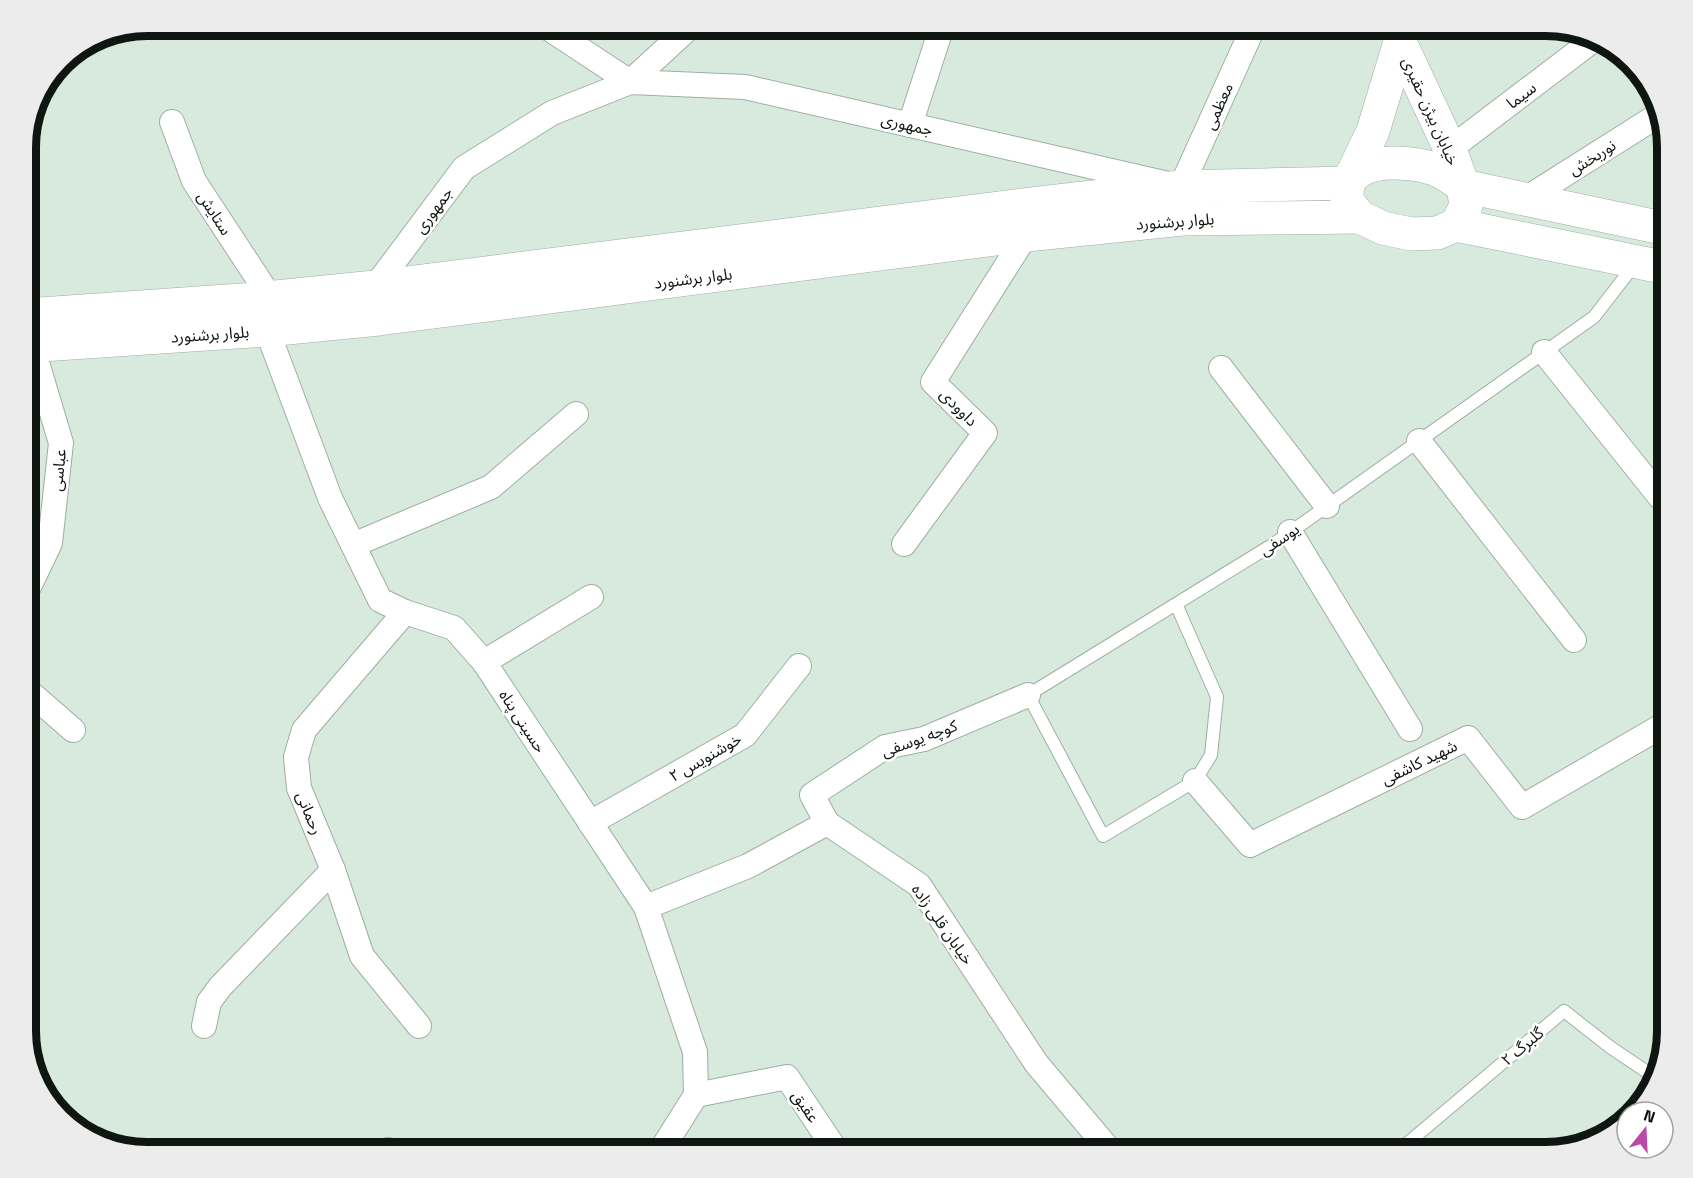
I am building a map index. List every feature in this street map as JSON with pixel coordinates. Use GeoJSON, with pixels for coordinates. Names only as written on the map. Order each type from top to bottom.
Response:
{"type":"FeatureCollection","features":[{"type":"Feature","properties":{"kind":"main road","name":"خیابان بیژن حقیری"},"geometry":{"type":"LineString","coordinates":[[1348,183],[1373,131],[1399,36]]}},
{"type":"Feature","properties":{"kind":"main road","name":"خیابان بیژن حقیری"},"geometry":{"type":"LineString","coordinates":[[1401,36],[1450,149],[1463,186]]}},
{"type":"Feature","properties":{"kind":"main road"},"geometry":{"type":"LineString","coordinates":[[1652,265],[1456,225],[1437,233],[1411,234],[1383,228],[1360,217],[1347,201],[1348,183],[1359,171],[1381,163],[1412,164],[1439,171],[1463,186],[1657,228]]}},
{"type":"Feature","properties":{"kind":"main road","name":"بلوار برشنورد"},"geometry":{"type":"LineString","coordinates":[[36,335],[270,297],[375,288],[1047,202],[1181,187],[1348,183]]}},
{"type":"Feature","properties":{"kind":"main road"},"geometry":{"type":"LineString","coordinates":[[1456,225],[1466,207],[1463,186]]}},
{"type":"Feature","properties":{"kind":"main road","name":"بلوار برشنورد"},"geometry":{"type":"LineString","coordinates":[[36,336],[267,330],[379,319],[1026,235],[1183,219],[1360,217]]}},
{"type":"Feature","properties":{"kind":"street"},"geometry":{"type":"LineString","coordinates":[[560,36],[630,82],[680,36]]}},
{"type":"Feature","properties":{"kind":"street"},"geometry":{"type":"LineString","coordinates":[[910,125],[939,36]]}},
{"type":"Feature","properties":{"kind":"street","name":"معظمی"},"geometry":{"type":"LineString","coordinates":[[1181,187],[1249,36]]}},
{"type":"Feature","properties":{"kind":"street","name":"سیما"},"geometry":{"type":"LineString","coordinates":[[1450,149],[1588,44]]}},
{"type":"Feature","properties":{"kind":"street","name":"جمهوری"},"geometry":{"type":"LineString","coordinates":[[375,288],[464,168],[552,113],[630,82],[745,87],[1181,187]]}},
{"type":"Feature","properties":{"kind":"street","name":"نوربخش"},"geometry":{"type":"LineString","coordinates":[[1524,200],[1653,118]]}},
{"type":"Feature","properties":{"kind":"street","name":"ستایش"},"geometry":{"type":"LineString","coordinates":[[172,122],[194,181],[270,297]]}},
{"type":"Feature","properties":{"kind":"street","name":"داوودی"},"geometry":{"type":"LineString","coordinates":[[904,544],[985,434],[933,382],[1026,235]]}},
{"type":"Feature","properties":{"kind":"street","name":"حسینی پناه"},"geometry":{"type":"LineString","coordinates":[[267,330],[330,498],[380,600],[405,612],[454,628],[484,662],[646,907],[695,1053],[696,1095]]}},
{"type":"Feature","properties":{"kind":"street"},"geometry":{"type":"LineString","coordinates":[[1544,352],[1657,493]]}},
{"type":"Feature","properties":{"kind":"street","name":"عباسی"},"geometry":{"type":"LineString","coordinates":[[36,362],[61,443],[50,543],[36,572]]}},
{"type":"Feature","properties":{"kind":"street"},"geometry":{"type":"LineString","coordinates":[[1221,368],[1327,506]]}},
{"type":"Feature","properties":{"kind":"street"},"geometry":{"type":"LineString","coordinates":[[352,545],[491,487],[576,414]]}},
{"type":"Feature","properties":{"kind":"street"},"geometry":{"type":"LineString","coordinates":[[1419,441],[1574,640]]}},
{"type":"Feature","properties":{"kind":"street"},"geometry":{"type":"LineString","coordinates":[[1290,532],[1410,729]]}},
{"type":"Feature","properties":{"kind":"street"},"geometry":{"type":"LineString","coordinates":[[484,662],[591,597]]}},
{"type":"Feature","properties":{"kind":"street","name":"رحمانی"},"geometry":{"type":"LineString","coordinates":[[405,612],[304,730],[296,757],[299,788],[333,870],[362,956],[419,1026]]}},
{"type":"Feature","properties":{"kind":"street","name":"خوشنویس ۲"},"geometry":{"type":"LineString","coordinates":[[590,823],[745,735],[799,666]]}},
{"type":"Feature","properties":{"kind":"street","name":"کوچه یوسفی"},"geometry":{"type":"LineString","coordinates":[[827,823],[812,795],[885,747],[924,739],[1028,695]]}},
{"type":"Feature","properties":{"kind":"street"},"geometry":{"type":"LineString","coordinates":[[36,698],[73,730]]}},
{"type":"Feature","properties":{"kind":"street","name":"شهید کاشفی"},"geometry":{"type":"LineString","coordinates":[[1195,781],[1250,845],[1468,738],[1522,807],[1657,729]]}},
{"type":"Feature","properties":{"kind":"street"},"geometry":{"type":"LineString","coordinates":[[646,907],[748,866],[827,823]]}},
{"type":"Feature","properties":{"kind":"street","name":"خیابان قلی زاده"},"geometry":{"type":"LineString","coordinates":[[827,823],[919,885],[1036,1063],[1103,1142]]}},
{"type":"Feature","properties":{"kind":"street"},"geometry":{"type":"LineString","coordinates":[[204,1026],[209,1002],[220,987],[333,870]]}},
{"type":"Feature","properties":{"kind":"street","name":"عقیق"},"geometry":{"type":"LineString","coordinates":[[696,1095],[787,1077],[830,1142]]}},
{"type":"Feature","properties":{"kind":"street"},"geometry":{"type":"LineString","coordinates":[[666,1142],[696,1095]]}},
{"type":"Feature","properties":{"kind":"lane","name":"یوسفی"},"geometry":{"type":"LineString","coordinates":[[1028,695],[1290,532],[1594,317],[1652,265]]}},
{"type":"Feature","properties":{"kind":"lane"},"geometry":{"type":"LineString","coordinates":[[1028,695],[1103,836],[1195,781],[1211,755],[1217,698],[1176,604]]}},
{"type":"Feature","properties":{"kind":"lane","name":"گلبرگ ۲"},"geometry":{"type":"LineString","coordinates":[[1409,1142],[1564,1011],[1610,1047],[1649,1073]]}}]}
